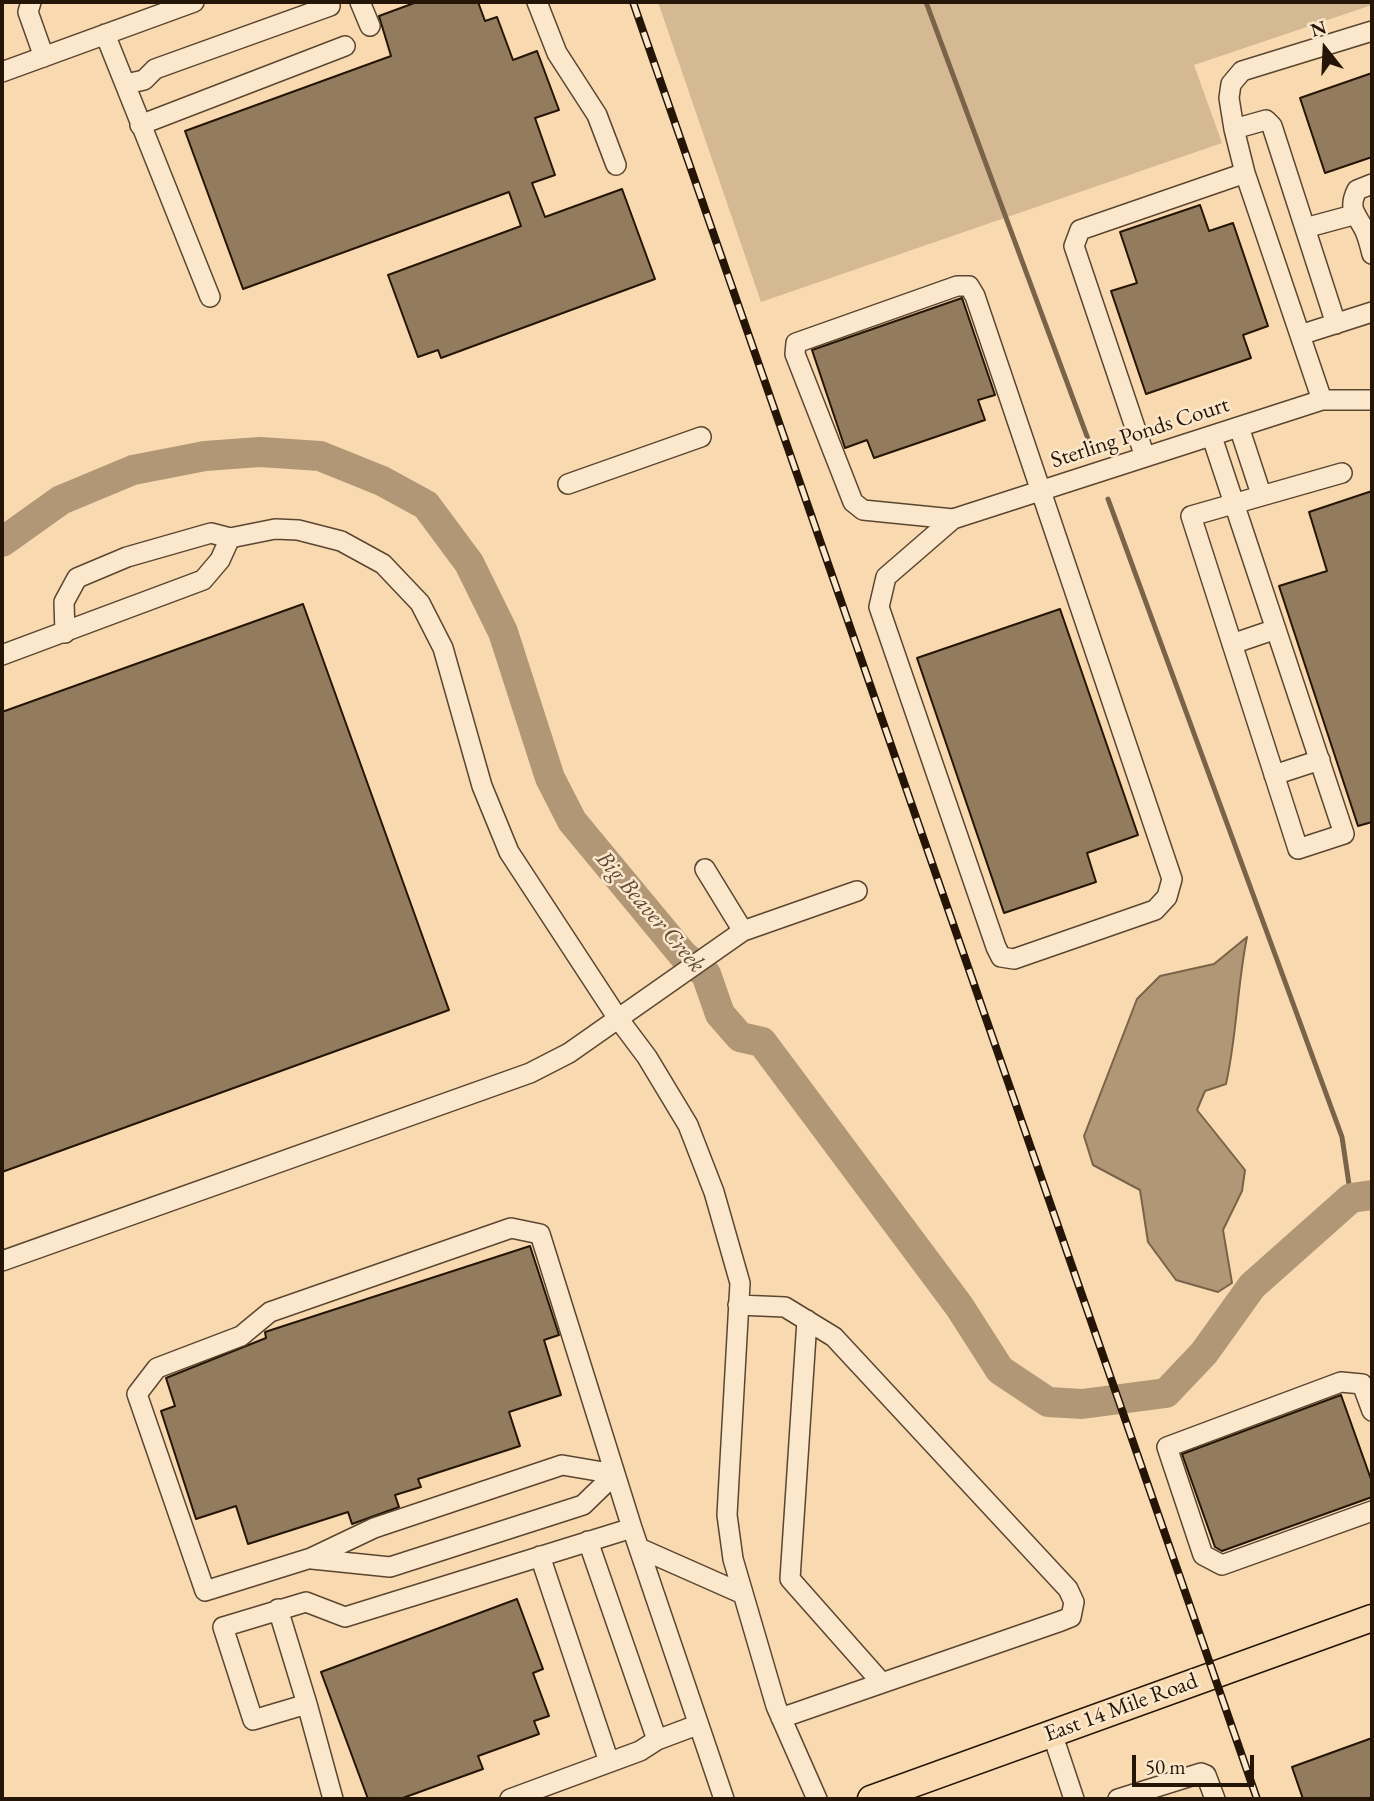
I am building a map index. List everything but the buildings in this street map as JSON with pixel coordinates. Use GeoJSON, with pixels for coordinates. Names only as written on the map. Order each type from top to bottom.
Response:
{"type":"FeatureCollection","features":[{"type":"Feature","properties":{"kind":"main road","name":"East 14 Mile Road"},"geometry":{"type":"LineString","coordinates":[[871,1799],[904,1793],[1052,1734],[1372,1618]]}},
{"type":"Feature","properties":{"kind":"street"},"geometry":{"type":"LineString","coordinates":[[31,2],[28,12],[44,57]]}},
{"type":"Feature","properties":{"kind":"street"},"geometry":{"type":"LineString","coordinates":[[2,72],[194,2]]}},
{"type":"Feature","properties":{"kind":"street"},"geometry":{"type":"LineString","coordinates":[[360,2],[370,26]]}},
{"type":"Feature","properties":{"kind":"street"},"geometry":{"type":"LineString","coordinates":[[537,2],[557,53],[597,115],[616,165]]}},
{"type":"Feature","properties":{"kind":"street"},"geometry":{"type":"LineString","coordinates":[[126,84],[144,80],[155,69],[330,6]]}},
{"type":"Feature","properties":{"kind":"street"},"geometry":{"type":"LineString","coordinates":[[1322,400],[1245,173],[1228,98],[1231,84],[1242,71],[1372,31]]}},
{"type":"Feature","properties":{"kind":"street"},"geometry":{"type":"LineString","coordinates":[[105,34],[116,68],[126,84],[210,297]]}},
{"type":"Feature","properties":{"kind":"street"},"geometry":{"type":"LineString","coordinates":[[140,125],[345,46]]}},
{"type":"Feature","properties":{"kind":"street"},"geometry":{"type":"LineString","coordinates":[[1234,129],[1266,120],[1272,126],[1336,324]]}},
{"type":"Feature","properties":{"kind":"street"},"geometry":{"type":"LineString","coordinates":[[1145,457],[1074,246],[1075,237],[1080,230],[1245,173]]}},
{"type":"Feature","properties":{"kind":"street"},"geometry":{"type":"LineString","coordinates":[[1372,184],[1357,190],[1351,201],[1353,215],[1364,229],[1372,254]]}},
{"type":"Feature","properties":{"kind":"street"},"geometry":{"type":"LineString","coordinates":[[1305,229],[1353,215]]}},
{"type":"Feature","properties":{"kind":"street"},"geometry":{"type":"LineString","coordinates":[[957,286],[969,286],[975,296],[1172,879],[1167,897],[1154,910],[1014,959],[1002,957],[996,947],[879,607],[886,577],[953,519],[863,510],[853,502],[795,354],[796,343],[957,286]]}},
{"type":"Feature","properties":{"kind":"street"},"geometry":{"type":"LineString","coordinates":[[1300,335],[1372,312]]}},
{"type":"Feature","properties":{"kind":"street","name":"Sterling Ponds Court"},"geometry":{"type":"LineString","coordinates":[[953,519],[1322,400],[1372,400]]}},
{"type":"Feature","properties":{"kind":"street"},"geometry":{"type":"LineString","coordinates":[[1238,428],[1261,494]]}},
{"type":"Feature","properties":{"kind":"street"},"geometry":{"type":"LineString","coordinates":[[568,484],[701,437]]}},
{"type":"Feature","properties":{"kind":"street"},"geometry":{"type":"LineString","coordinates":[[1212,437],[1234,502],[1276,629],[1345,834],[1298,849],[1191,516],[1234,502],[1261,494],[1342,473]]}},
{"type":"Feature","properties":{"kind":"street"},"geometry":{"type":"LineString","coordinates":[[65,633],[64,602],[77,578],[127,557],[211,533],[230,538],[251,532],[286,530],[341,541],[383,564],[420,603],[443,648],[482,786],[500,833],[523,876],[617,1017],[647,1057],[688,1125],[714,1192],[740,1283],[727,1515],[733,1559],[781,1718],[817,1799]]}},
{"type":"Feature","properties":{"kind":"street"},"geometry":{"type":"LineString","coordinates":[[2,655],[203,580],[220,560],[230,538]]}},
{"type":"Feature","properties":{"kind":"street"},"geometry":{"type":"LineString","coordinates":[[1232,644],[1276,629]]}},
{"type":"Feature","properties":{"kind":"street"},"geometry":{"type":"LineString","coordinates":[[1275,775],[1320,760]]}},
{"type":"Feature","properties":{"kind":"street"},"geometry":{"type":"LineString","coordinates":[[705,869],[743,931]]}},
{"type":"Feature","properties":{"kind":"street"},"geometry":{"type":"LineString","coordinates":[[2,1261],[530,1073],[569,1053],[743,931],[857,891]]}},
{"type":"Feature","properties":{"kind":"street"},"geometry":{"type":"LineString","coordinates":[[615,1474],[562,1465],[374,1528],[311,1558],[205,1591],[137,1394],[157,1368],[241,1336],[270,1312],[512,1228],[540,1234],[632,1528],[723,1799]]}},
{"type":"Feature","properties":{"kind":"street"},"geometry":{"type":"LineString","coordinates":[[738,1305],[785,1307],[834,1337],[1068,1589],[1074,1602],[1071,1617],[1061,1621],[781,1718]]}},
{"type":"Feature","properties":{"kind":"street"},"geometry":{"type":"LineString","coordinates":[[807,1320],[790,1579],[882,1683]]}},
{"type":"Feature","properties":{"kind":"street"},"geometry":{"type":"LineString","coordinates":[[1372,1408],[1362,1384],[1341,1382],[1167,1447],[1203,1555],[1222,1565],[1372,1511]]}},
{"type":"Feature","properties":{"kind":"street"},"geometry":{"type":"LineString","coordinates":[[311,1558],[390,1567],[583,1504],[615,1474]]}},
{"type":"Feature","properties":{"kind":"street"},"geometry":{"type":"LineString","coordinates":[[307,1704],[253,1720],[223,1627],[306,1602],[345,1617],[632,1528]]}},
{"type":"Feature","properties":{"kind":"street"},"geometry":{"type":"LineString","coordinates":[[588,1541],[657,1740]]}},
{"type":"Feature","properties":{"kind":"street"},"geometry":{"type":"LineString","coordinates":[[639,1548],[743,1594]]}},
{"type":"Feature","properties":{"kind":"street"},"geometry":{"type":"LineString","coordinates":[[540,1556],[609,1762]]}},
{"type":"Feature","properties":{"kind":"street"},"geometry":{"type":"LineString","coordinates":[[278,1609],[333,1799]]}},
{"type":"Feature","properties":{"kind":"street"},"geometry":{"type":"LineString","coordinates":[[510,1799],[640,1751],[657,1740],[697,1725]]}},
{"type":"Feature","properties":{"kind":"street"},"geometry":{"type":"LineString","coordinates":[[1052,1734],[1074,1799]]}},
{"type":"Feature","properties":{"kind":"street"},"geometry":{"type":"LineString","coordinates":[[1118,1799],[1200,1773],[1206,1775],[1215,1799]]}},
{"type":"Feature","properties":{"kind":"shaded area"},"geometry":{"type":"Polygon","coordinates":[[[658,2],[1372,2],[1372,5],[1194,65],[1222,143],[761,302],[658,2]]]}},
{"type":"Feature","properties":{"kind":"shaded area"},"geometry":{"type":"Polygon","coordinates":[[[1247,937],[1226,1084],[1205,1091],[1197,1110],[1245,1170],[1242,1191],[1223,1230],[1232,1283],[1218,1292],[1176,1280],[1148,1242],[1140,1190],[1093,1165],[1084,1136],[1137,999],[1160,976],[1214,964],[1247,937]]]}},
{"type":"Feature","properties":{"kind":"waterway"},"geometry":{"type":"LineString","coordinates":[[926,2],[1091,447]]}},
{"type":"Feature","properties":{"kind":"waterway","name":"Big Beaver Creek"},"geometry":{"type":"LineString","coordinates":[[2,542],[61,500],[133,470],[205,456],[260,452],[320,456],[382,481],[426,505],[469,563],[503,632],[550,778],[572,821],[683,955],[706,974],[720,1014],[740,1037],[762,1042],[959,1306],[1000,1370],[1048,1402],[1082,1404],[1166,1393],[1204,1353],[1252,1286],[1351,1198],[1372,1195]]}},
{"type":"Feature","properties":{"kind":"waterway"},"geometry":{"type":"LineString","coordinates":[[1108,499],[1342,1137],[1351,1198]]}},
{"type":"Feature","properties":{"kind":"railway"},"geometry":{"type":"LineString","coordinates":[[633,2],[1257,1799]]}}]}
